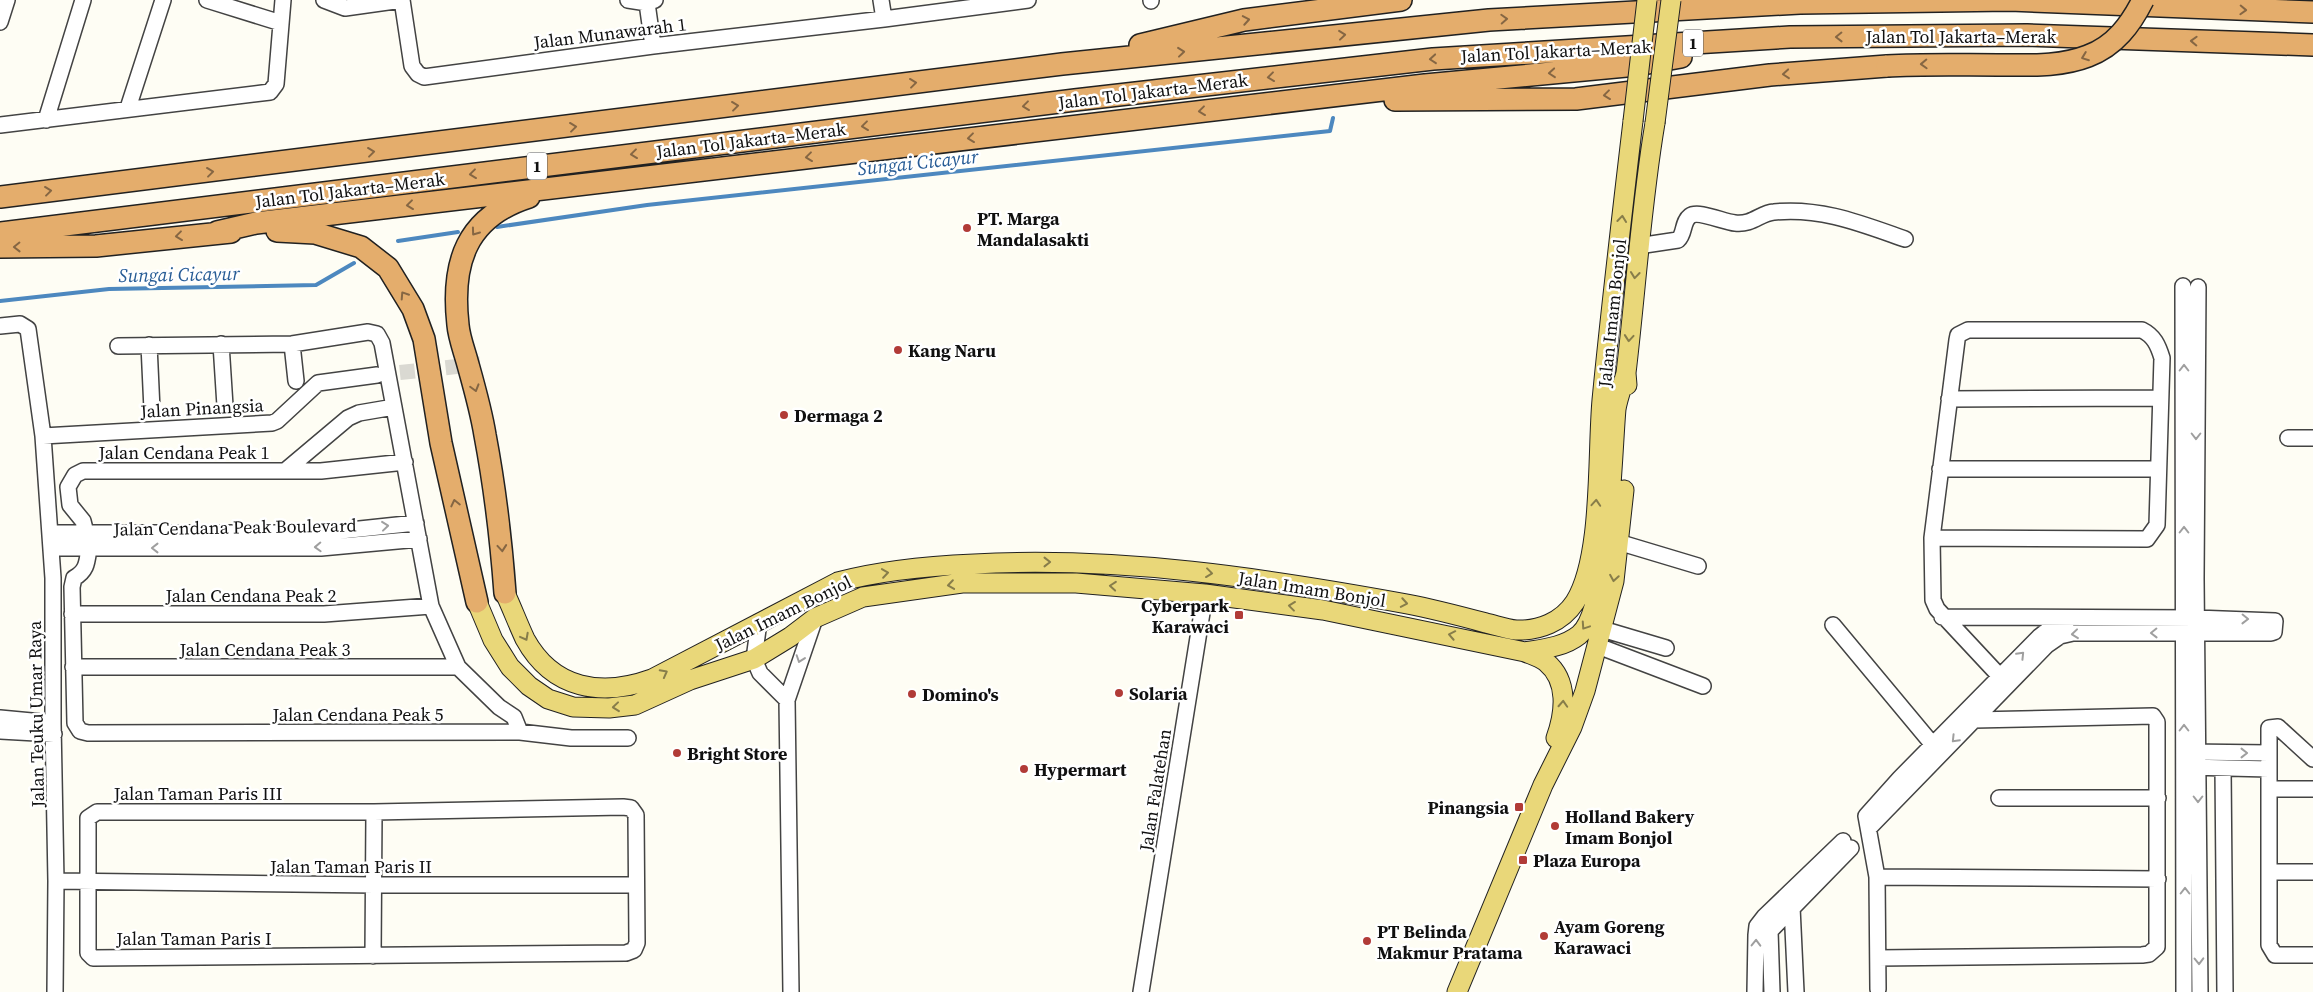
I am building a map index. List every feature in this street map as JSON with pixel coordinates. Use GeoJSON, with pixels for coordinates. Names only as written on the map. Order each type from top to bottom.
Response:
{"type":"FeatureCollection","features":[{"type":"Feature","properties":{"kind":"highway"},"geometry":{"type":"LineString","coordinates":[[1062,64],[1244,20],[1401,0]]}},
{"type":"Feature","properties":{"kind":"highway","name":"Jalan Tol Jakarta–Merak"},"geometry":{"type":"LineString","coordinates":[[0,197],[525,133],[1062,64],[1489,20],[1800,3],[2010,0],[2313,12]]}},
{"type":"Feature","properties":{"kind":"highway"},"geometry":{"type":"LineString","coordinates":[[1250,105],[1395,100],[1576,99],[1770,75],[1886,66],[1927,64],[2044,65],[2073,61],[2090,56],[2119,36],[2133,20],[2143,0]]}},
{"type":"Feature","properties":{"kind":"highway","name":"Jalan Tol Jakarta–Merak"},"geometry":{"type":"LineString","coordinates":[[0,233],[1075,100],[1433,59],[1790,37],[2026,35],[2313,45]]}},
{"type":"Feature","properties":{"kind":"highway"},"geometry":{"type":"LineString","coordinates":[[0,247],[96,246],[217,232],[256,223],[1250,105],[1435,84],[1637,65],[1790,37]]}},
{"type":"Feature","properties":{"kind":"highway"},"geometry":{"type":"LineString","coordinates":[[505,593],[497,496],[480,405],[458,326],[457,280],[465,247],[480,225],[511,204],[563,186]]}},
{"type":"Feature","properties":{"kind":"highway"},"geometry":{"type":"LineString","coordinates":[[217,232],[315,233],[361,247],[388,268],[413,309],[424,339],[442,443],[477,602]]}},
{"type":"Feature","properties":{"kind":"main road","name":"Jalan Imam Bonjol"},"geometry":{"type":"LineString","coordinates":[[505,593],[526,640],[551,671],[574,683],[598,690],[634,686],[652,680],[828,587],[861,576],[939,566],[1006,562],[1074,563],[1208,573],[1410,604],[1514,630],[1533,629],[1558,620],[1568,612],[1586,578],[1592,552],[1606,364],[1647,0]]}},
{"type":"Feature","properties":{"kind":"main road","name":"Jalan Imam Bonjol"},"geometry":{"type":"LineString","coordinates":[[1457,992],[1543,785],[1572,727],[1600,637],[1614,581],[1624,501],[1628,411],[1626,369],[1638,246],[1644,188],[1655,123],[1671,0]]}},
{"type":"Feature","properties":{"kind":"main road"},"geometry":{"type":"LineString","coordinates":[[1525,652],[1557,646],[1579,635],[1588,623],[1599,584],[1610,501],[1617,407],[1626,369],[1606,364]]}},
{"type":"Feature","properties":{"kind":"main road"},"geometry":{"type":"LineString","coordinates":[[1074,563],[1076,583]]}},
{"type":"Feature","properties":{"kind":"main road","name":"Jalan Imam Bonjol"},"geometry":{"type":"LineString","coordinates":[[477,602],[494,640],[510,667],[529,686],[548,699],[573,707],[609,708],[635,705],[690,680],[754,659],[790,638],[815,618],[863,597],[962,583],[1076,583],[1205,594],[1322,610],[1500,645],[1525,652]]}},
{"type":"Feature","properties":{"kind":"main road"},"geometry":{"type":"LineString","coordinates":[[1525,652],[1545,661],[1557,675],[1564,695],[1562,716],[1543,785]]}},
{"type":"Feature","properties":{"kind":"street"},"geometry":{"type":"LineString","coordinates":[[46,120],[83,0]]}},
{"type":"Feature","properties":{"kind":"street"},"geometry":{"type":"LineString","coordinates":[[128,108],[163,0]]}},
{"type":"Feature","properties":{"kind":"street"},"geometry":{"type":"LineString","coordinates":[[207,0],[281,23]]}},
{"type":"Feature","properties":{"kind":"street"},"geometry":{"type":"LineString","coordinates":[[0,125],[270,92],[276,84],[282,0]]}},
{"type":"Feature","properties":{"kind":"street"},"geometry":{"type":"LineString","coordinates":[[324,0],[345,8],[402,0]]}},
{"type":"Feature","properties":{"kind":"street","name":"Jalan Munawarah 1"},"geometry":{"type":"LineString","coordinates":[[402,0],[412,66],[418,74],[424,76],[1028,0]]}},
{"type":"Feature","properties":{"kind":"street"},"geometry":{"type":"LineString","coordinates":[[628,0],[652,2],[653,46]]}},
{"type":"Feature","properties":{"kind":"street"},"geometry":{"type":"LineString","coordinates":[[881,0],[884,19]]}},
{"type":"Feature","properties":{"kind":"street"},"geometry":{"type":"LineString","coordinates":[[1638,246],[1678,240],[1681,237],[1684,223],[1690,216],[1697,214],[1735,224],[1753,222],[1772,212],[1825,213],[1905,239]]}},
{"type":"Feature","properties":{"kind":"street"},"geometry":{"type":"LineString","coordinates":[[2184,992],[2192,927],[2190,625],[2191,286]]}},
{"type":"Feature","properties":{"kind":"street","name":"Jalan Teuku Umar Raya"},"geometry":{"type":"LineString","coordinates":[[0,326],[20,324],[28,329],[43,436],[52,548],[53,728],[62,881],[54,992]]}},
{"type":"Feature","properties":{"kind":"street"},"geometry":{"type":"LineString","coordinates":[[1932,538],[2147,539],[2153,534],[2156,526],[2162,358],[2158,345],[2150,334],[2142,330],[1968,330],[1958,335],[1932,538],[1933,600],[1942,617],[2004,681]]}},
{"type":"Feature","properties":{"kind":"street"},"geometry":{"type":"LineString","coordinates":[[118,346],[292,344],[368,332],[377,334],[382,343],[431,606],[458,667],[499,707],[514,717],[520,732]]}},
{"type":"Feature","properties":{"kind":"street"},"geometry":{"type":"LineString","coordinates":[[221,344],[225,406]]}},
{"type":"Feature","properties":{"kind":"street"},"geometry":{"type":"LineString","coordinates":[[292,344],[296,381]]}},
{"type":"Feature","properties":{"kind":"street"},"geometry":{"type":"LineString","coordinates":[[148,345],[152,410]]}},
{"type":"Feature","properties":{"kind":"street","name":"Jalan Pinangsia"},"geometry":{"type":"LineString","coordinates":[[43,436],[272,423],[277,421],[318,383],[377,375]]}},
{"type":"Feature","properties":{"kind":"street"},"geometry":{"type":"LineString","coordinates":[[1949,399],[2160,398]]}},
{"type":"Feature","properties":{"kind":"street","name":"Jalan Cendana Peak 1"},"geometry":{"type":"LineString","coordinates":[[285,471],[348,418],[359,413],[394,407]]}},
{"type":"Feature","properties":{"kind":"street"},"geometry":{"type":"LineString","coordinates":[[2288,438],[2313,438]]}},
{"type":"Feature","properties":{"kind":"street","name":"Jalan Cendana Peak 1"},"geometry":{"type":"LineString","coordinates":[[86,533],[83,521],[70,505],[68,487],[75,475],[83,471],[321,471],[405,462]]}},
{"type":"Feature","properties":{"kind":"street"},"geometry":{"type":"LineString","coordinates":[[1940,469],[2158,469]]}},
{"type":"Feature","properties":{"kind":"street","name":"Jalan Cendana Peak Boulevard"},"geometry":{"type":"LineString","coordinates":[[50,533],[219,540],[285,540],[322,533],[416,523]]}},
{"type":"Feature","properties":{"kind":"street","name":"Jalan Cendana Peak Boulevard"},"geometry":{"type":"LineString","coordinates":[[285,540],[322,548],[419,539]]}},
{"type":"Feature","properties":{"kind":"street","name":"Jalan Cendana Peak Boulevard"},"geometry":{"type":"LineString","coordinates":[[52,548],[89,548],[219,540]]}},
{"type":"Feature","properties":{"kind":"street"},"geometry":{"type":"LineString","coordinates":[[1618,542],[1698,566]]}},
{"type":"Feature","properties":{"kind":"street"},"geometry":{"type":"LineString","coordinates":[[73,667],[72,587],[74,578],[83,573],[87,564],[89,548]]}},
{"type":"Feature","properties":{"kind":"street","name":"Jalan Falatehan"},"geometry":{"type":"LineString","coordinates":[[1141,992],[1205,594]]}},
{"type":"Feature","properties":{"kind":"street","name":"Jalan Cendana Peak 2"},"geometry":{"type":"LineString","coordinates":[[72,614],[324,614],[431,606]]}},
{"type":"Feature","properties":{"kind":"street"},"geometry":{"type":"LineString","coordinates":[[1942,617],[2071,618],[2123,626]]}},
{"type":"Feature","properties":{"kind":"street"},"geometry":{"type":"LineString","coordinates":[[791,992],[787,700],[815,618]]}},
{"type":"Feature","properties":{"kind":"street"},"geometry":{"type":"LineString","coordinates":[[2004,681],[2039,637],[2052,627],[2071,618]]}},
{"type":"Feature","properties":{"kind":"street"},"geometry":{"type":"LineString","coordinates":[[759,622],[754,659],[760,674],[787,700]]}},
{"type":"Feature","properties":{"kind":"street"},"geometry":{"type":"LineString","coordinates":[[1878,989],[1877,877],[1868,822],[2004,681],[2060,636],[2123,626],[2190,625]]}},
{"type":"Feature","properties":{"kind":"street"},"geometry":{"type":"LineString","coordinates":[[1833,626],[1933,745]]}},
{"type":"Feature","properties":{"kind":"street"},"geometry":{"type":"LineString","coordinates":[[1600,637],[1666,648]]}},
{"type":"Feature","properties":{"kind":"street"},"geometry":{"type":"LineString","coordinates":[[1600,637],[1704,686]]}},
{"type":"Feature","properties":{"kind":"street","name":"Jalan Cendana Peak 3"},"geometry":{"type":"LineString","coordinates":[[73,667],[458,667]]}},
{"type":"Feature","properties":{"kind":"street","name":"Jalan Cendana Peak 5"},"geometry":{"type":"LineString","coordinates":[[73,667],[74,722],[80,731],[88,733],[520,732],[571,738],[628,738]]}},
{"type":"Feature","properties":{"kind":"street"},"geometry":{"type":"LineString","coordinates":[[1878,958],[2149,954],[2157,947],[2157,722],[2153,716],[1969,716],[1933,745],[1905,782]]}},
{"type":"Feature","properties":{"kind":"street"},"geometry":{"type":"LineString","coordinates":[[0,718],[53,728]]}},
{"type":"Feature","properties":{"kind":"street"},"geometry":{"type":"LineString","coordinates":[[2313,759],[2278,727],[2272,727],[2268,732],[2270,872],[2268,945],[2275,955],[2313,955]]}},
{"type":"Feature","properties":{"kind":"street"},"geometry":{"type":"LineString","coordinates":[[0,731],[53,728]]}},
{"type":"Feature","properties":{"kind":"street"},"geometry":{"type":"LineString","coordinates":[[2191,760],[2269,753]]}},
{"type":"Feature","properties":{"kind":"street"},"geometry":{"type":"LineString","coordinates":[[2191,760],[2223,768],[2269,769]]}},
{"type":"Feature","properties":{"kind":"street"},"geometry":{"type":"LineString","coordinates":[[2223,768],[2226,992]]}},
{"type":"Feature","properties":{"kind":"street"},"geometry":{"type":"LineString","coordinates":[[2269,789],[2313,789]]}},
{"type":"Feature","properties":{"kind":"street"},"geometry":{"type":"LineString","coordinates":[[1999,798],[2158,798]]}},
{"type":"Feature","properties":{"kind":"street","name":"Jalan Taman Paris III"},"geometry":{"type":"LineString","coordinates":[[87,882],[88,818],[97,812],[374,812],[632,808],[636,815],[635,885]]}},
{"type":"Feature","properties":{"kind":"street"},"geometry":{"type":"LineString","coordinates":[[373,956],[374,812]]}},
{"type":"Feature","properties":{"kind":"street"},"geometry":{"type":"LineString","coordinates":[[1755,992],[1757,926],[1788,903],[1847,845]]}},
{"type":"Feature","properties":{"kind":"street"},"geometry":{"type":"LineString","coordinates":[[2270,872],[2313,872]]}},
{"type":"Feature","properties":{"kind":"street"},"geometry":{"type":"LineString","coordinates":[[1877,877],[2158,879]]}},
{"type":"Feature","properties":{"kind":"street","name":"Jalan Taman Paris II"},"geometry":{"type":"LineString","coordinates":[[62,881],[374,885],[635,885]]}},
{"type":"Feature","properties":{"kind":"street","name":"Jalan Taman Paris I"},"geometry":{"type":"LineString","coordinates":[[87,882],[88,951],[93,958],[626,953],[634,950],[637,944],[635,885]]}},
{"type":"Feature","properties":{"kind":"street"},"geometry":{"type":"LineString","coordinates":[[1772,992],[1770,931],[1788,903]]}},
{"type":"Feature","properties":{"kind":"street"},"geometry":{"type":"LineString","coordinates":[[1788,903],[1796,992]]}},
{"type":"Feature","properties":{"kind":"street"},"geometry":{"type":"LineString","coordinates":[[2192,927],[2200,992]]}},
{"type":"Feature","properties":{"kind":"waterway","name":"Sungai Cicayur"},"geometry":{"type":"LineString","coordinates":[[497,227],[647,205],[1330,131],[1333,118]]}},
{"type":"Feature","properties":{"kind":"waterway","name":"Sungai Cicayur"},"geometry":{"type":"LineString","coordinates":[[398,241],[458,232]]}},
{"type":"Feature","properties":{"kind":"waterway","name":"Sungai Cicayur"},"geometry":{"type":"LineString","coordinates":[[0,301],[109,289],[316,285],[354,263]]}},
{"type":"Feature","properties":{"kind":"tunnel"},"geometry":{"type":"LineString","coordinates":[[377,375],[480,364]]}},
{"type":"Feature","properties":{"kind":"place","name":"PT. Marga Mandalasakti"},"geometry":{"type":"Point","coordinates":[967,228]}},
{"type":"Feature","properties":{"kind":"place","name":"Kang Naru"},"geometry":{"type":"Point","coordinates":[898,350]}},
{"type":"Feature","properties":{"kind":"place","name":"Dermaga 2"},"geometry":{"type":"Point","coordinates":[784,415]}},
{"type":"Feature","properties":{"kind":"place","name":"Cyberpark Karawaci"},"geometry":{"type":"Point","coordinates":[1239,615]}},
{"type":"Feature","properties":{"kind":"place","name":"Solaria"},"geometry":{"type":"Point","coordinates":[1119,693]}},
{"type":"Feature","properties":{"kind":"place","name":"Domino's"},"geometry":{"type":"Point","coordinates":[912,694]}},
{"type":"Feature","properties":{"kind":"place","name":"Bright Store"},"geometry":{"type":"Point","coordinates":[677,753]}},
{"type":"Feature","properties":{"kind":"place","name":"Hypermart"},"geometry":{"type":"Point","coordinates":[1024,769]}},
{"type":"Feature","properties":{"kind":"place","name":"Pinangsia"},"geometry":{"type":"Point","coordinates":[1519,807]}},
{"type":"Feature","properties":{"kind":"place","name":"Holland Bakery Imam Bonjol"},"geometry":{"type":"Point","coordinates":[1555,826]}},
{"type":"Feature","properties":{"kind":"place","name":"Plaza Europa"},"geometry":{"type":"Point","coordinates":[1523,860]}},
{"type":"Feature","properties":{"kind":"place","name":"Ayam Goreng Karawaci"},"geometry":{"type":"Point","coordinates":[1544,936]}},
{"type":"Feature","properties":{"kind":"place","name":"PT Belinda Makmur Pratama"},"geometry":{"type":"Point","coordinates":[1367,941]}}]}
